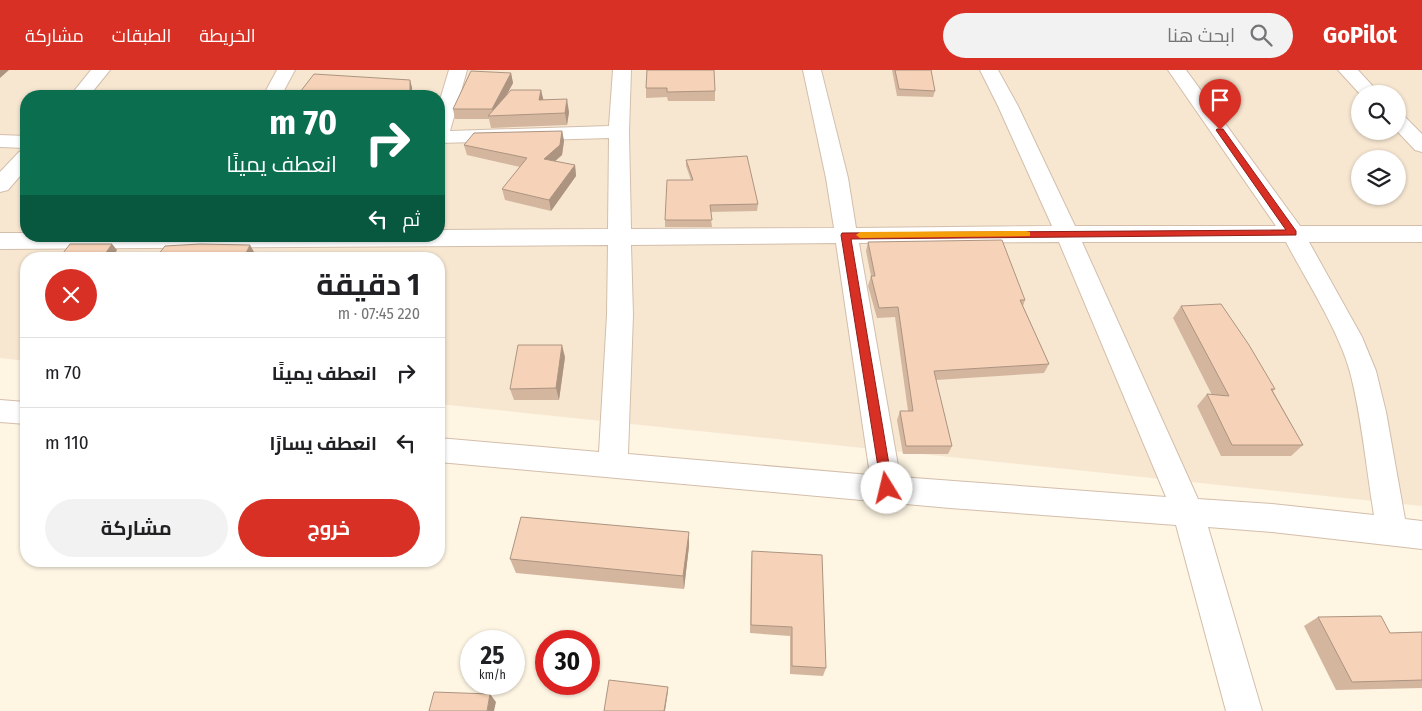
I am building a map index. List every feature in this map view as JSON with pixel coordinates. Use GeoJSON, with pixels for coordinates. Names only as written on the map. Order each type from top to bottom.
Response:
{"type":"FeatureCollection","features":[{"type":"Feature","properties":{"kind":"street"},"geometry":{"type":"LineString","coordinates":[[84,90],[101,70]]}},
{"type":"Feature","properties":{"kind":"street"},"geometry":{"type":"LineString","coordinates":[[275,90],[286,70]]}},
{"type":"Feature","properties":{"kind":"street"},"geometry":{"type":"LineString","coordinates":[[445,115],[458,70]]}},
{"type":"Feature","properties":{"kind":"street"},"geometry":{"type":"LineString","coordinates":[[613,464],[620,315],[619,132],[622,70]]}},
{"type":"Feature","properties":{"kind":"street"},"geometry":{"type":"LineString","coordinates":[[812,70],[837,178],[887,488]]}},
{"type":"Feature","properties":{"kind":"street"},"geometry":{"type":"LineString","coordinates":[[989,70],[1008,106],[1067,234],[1190,514],[1244,711]]}},
{"type":"Feature","properties":{"kind":"street"},"geometry":{"type":"LineString","coordinates":[[1177,70],[1293,233],[1349,337],[1363,371],[1372,412],[1392,532]]}},
{"type":"Feature","properties":{"kind":"street"},"geometry":{"type":"LineString","coordinates":[[1347,70],[1362,85]]}},
{"type":"Feature","properties":{"kind":"street"},"geometry":{"type":"LineString","coordinates":[[1406,129],[1422,146]]}},
{"type":"Feature","properties":{"kind":"street"},"geometry":{"type":"LineString","coordinates":[[445,136],[619,132]]}},
{"type":"Feature","properties":{"kind":"street"},"geometry":{"type":"LineString","coordinates":[[0,141],[20,142]]}},
{"type":"Feature","properties":{"kind":"street"},"geometry":{"type":"LineString","coordinates":[[0,185],[20,163]]}},
{"type":"Feature","properties":{"kind":"street"},"geometry":{"type":"LineString","coordinates":[[327,242],[400,244],[620,238],[846,235],[1422,234]]}},
{"type":"Feature","properties":{"kind":"street"},"geometry":{"type":"LineString","coordinates":[[0,241],[20,241]]}},
{"type":"Feature","properties":{"kind":"street"},"geometry":{"type":"LineString","coordinates":[[0,411],[20,413]]}},
{"type":"Feature","properties":{"kind":"street"},"geometry":{"type":"LineString","coordinates":[[445,450],[1190,514],[1272,518],[1422,535]]}},
{"type":"Feature","properties":{"kind":"shaded area"},"geometry":{"type":"Polygon","coordinates":[[[0,70],[1422,70],[1422,506],[445,405],[445,252],[20,252],[20,360],[0,358],[0,70]]]}},
{"type":"Feature","properties":{"kind":"building"},"geometry":{"type":"Polygon","coordinates":[[[647,70],[714,70],[715,91],[667,92],[667,88],[646,88],[647,70]]]}},
{"type":"Feature","properties":{"kind":"building"},"geometry":{"type":"Polygon","coordinates":[[[895,70],[931,70],[935,91],[899,89],[895,70]]]}},
{"type":"Feature","properties":{"kind":"building"},"geometry":{"type":"Polygon","coordinates":[[[471,71],[511,73],[492,109],[453,109],[471,71]]]}},
{"type":"Feature","properties":{"kind":"building"},"geometry":{"type":"Polygon","coordinates":[[[314,74],[410,80],[410,90],[302,90],[314,74]]]}},
{"type":"Feature","properties":{"kind":"building"},"geometry":{"type":"Polygon","coordinates":[[[511,90],[541,90],[539,100],[567,99],[565,113],[488,116],[511,90]]]}},
{"type":"Feature","properties":{"kind":"building"},"geometry":{"type":"Polygon","coordinates":[[[562,131],[560,145],[544,159],[575,165],[549,200],[502,189],[527,158],[464,145],[474,133],[562,131]]]}},
{"type":"Feature","properties":{"kind":"building"},"geometry":{"type":"Polygon","coordinates":[[[747,156],[758,204],[710,205],[712,220],[665,220],[667,180],[693,180],[686,160],[747,156]]]}},
{"type":"Feature","properties":{"kind":"building"},"geometry":{"type":"Polygon","coordinates":[[[1002,240],[1025,300],[1020,300],[1049,364],[934,371],[952,446],[906,446],[900,411],[913,411],[898,307],[879,308],[871,276],[875,276],[868,242],[1002,240]]]}},
{"type":"Feature","properties":{"kind":"building"},"geometry":{"type":"Polygon","coordinates":[[[70,244],[112,244],[106,252],[64,252],[70,244]]]}},
{"type":"Feature","properties":{"kind":"building"},"geometry":{"type":"Polygon","coordinates":[[[200,244],[250,245],[246,252],[160,252],[165,246],[200,244]]]}},
{"type":"Feature","properties":{"kind":"building"},"geometry":{"type":"Polygon","coordinates":[[[1221,304],[1249,345],[1275,389],[1271,389],[1303,445],[1232,445],[1207,394],[1229,396],[1181,306],[1221,304]]]}},
{"type":"Feature","properties":{"kind":"building"},"geometry":{"type":"Polygon","coordinates":[[[518,345],[562,345],[556,388],[510,389],[518,345]]]}},
{"type":"Feature","properties":{"kind":"building"},"geometry":{"type":"Polygon","coordinates":[[[521,517],[689,532],[683,576],[510,559],[521,517]]]}},
{"type":"Feature","properties":{"kind":"building"},"geometry":{"type":"Polygon","coordinates":[[[752,551],[822,555],[826,668],[792,666],[792,627],[751,625],[752,551]]]}},
{"type":"Feature","properties":{"kind":"building"},"geometry":{"type":"Polygon","coordinates":[[[1381,616],[1390,633],[1422,632],[1422,680],[1352,682],[1318,617],[1381,616]]]}},
{"type":"Feature","properties":{"kind":"building"},"geometry":{"type":"Polygon","coordinates":[[[609,680],[668,687],[664,711],[604,711],[609,680]]]}},
{"type":"Feature","properties":{"kind":"building"},"geometry":{"type":"Polygon","coordinates":[[[434,692],[460,693],[460,695],[490,695],[487,711],[429,711],[434,692]]]}},
{"type":"Feature","properties":{"kind":"slow traffic"},"geometry":{"type":"LineString","coordinates":[[860,235],[1026,234]]}},
{"type":"Feature","properties":{"kind":"route"},"geometry":{"type":"LineString","coordinates":[[887,488],[846,235],[1293,233],[1220,130]]}}]}
